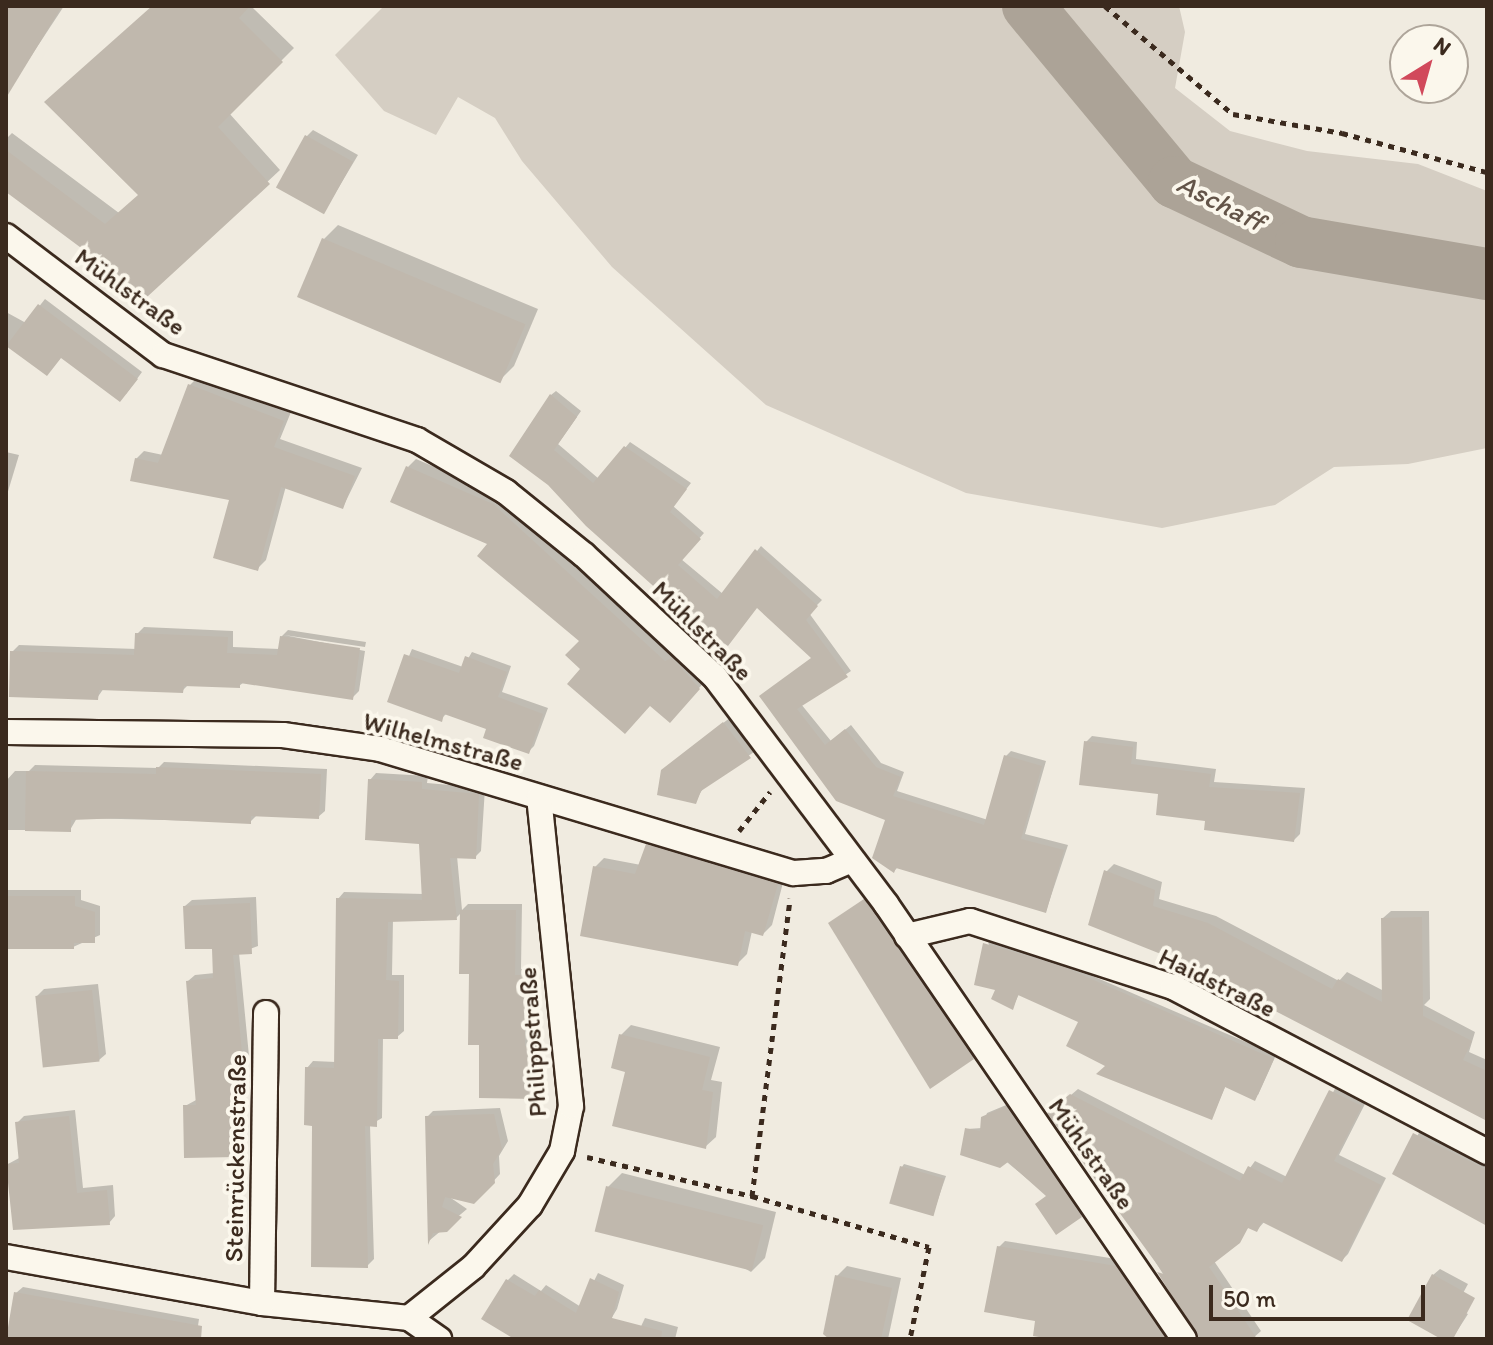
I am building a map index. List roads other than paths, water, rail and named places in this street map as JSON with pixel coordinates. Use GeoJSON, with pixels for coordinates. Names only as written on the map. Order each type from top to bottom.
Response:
{"type":"FeatureCollection","features":[{"type":"Feature","properties":{"kind":"street","name":"Mühlstraße"},"geometry":{"type":"LineString","coordinates":[[6,236],[163,355],[417,440],[506,492],[584,555],[715,677],[907,936],[1184,1339]]}},
{"type":"Feature","properties":{"kind":"street","name":"Wilhelmstraße"},"geometry":{"type":"LineString","coordinates":[[6,732],[283,735],[380,749],[794,873],[826,871],[852,860]]}},
{"type":"Feature","properties":{"kind":"street","name":"Philippstraße"},"geometry":{"type":"LineString","coordinates":[[409,1318],[492,1246],[530,1205],[562,1151],[571,1106],[539,798]]}},
{"type":"Feature","properties":{"kind":"street","name":"Haidstraße"},"geometry":{"type":"LineString","coordinates":[[907,936],[970,921],[1173,987],[1487,1152]]}},
{"type":"Feature","properties":{"kind":"street","name":"Steinrückenstraße"},"geometry":{"type":"LineString","coordinates":[[262,1303],[266,1013]]}},
{"type":"Feature","properties":{"kind":"street","name":"Steinrückenstraße"},"geometry":{"type":"LineString","coordinates":[[6,1257],[262,1303],[409,1318],[439,1339]]}},
{"type":"Feature","properties":{"kind":"waterway","name":"Aschaff"},"geometry":{"type":"LineString","coordinates":[[1028,6],[1174,182],[1301,242],[1487,274]]}}]}
